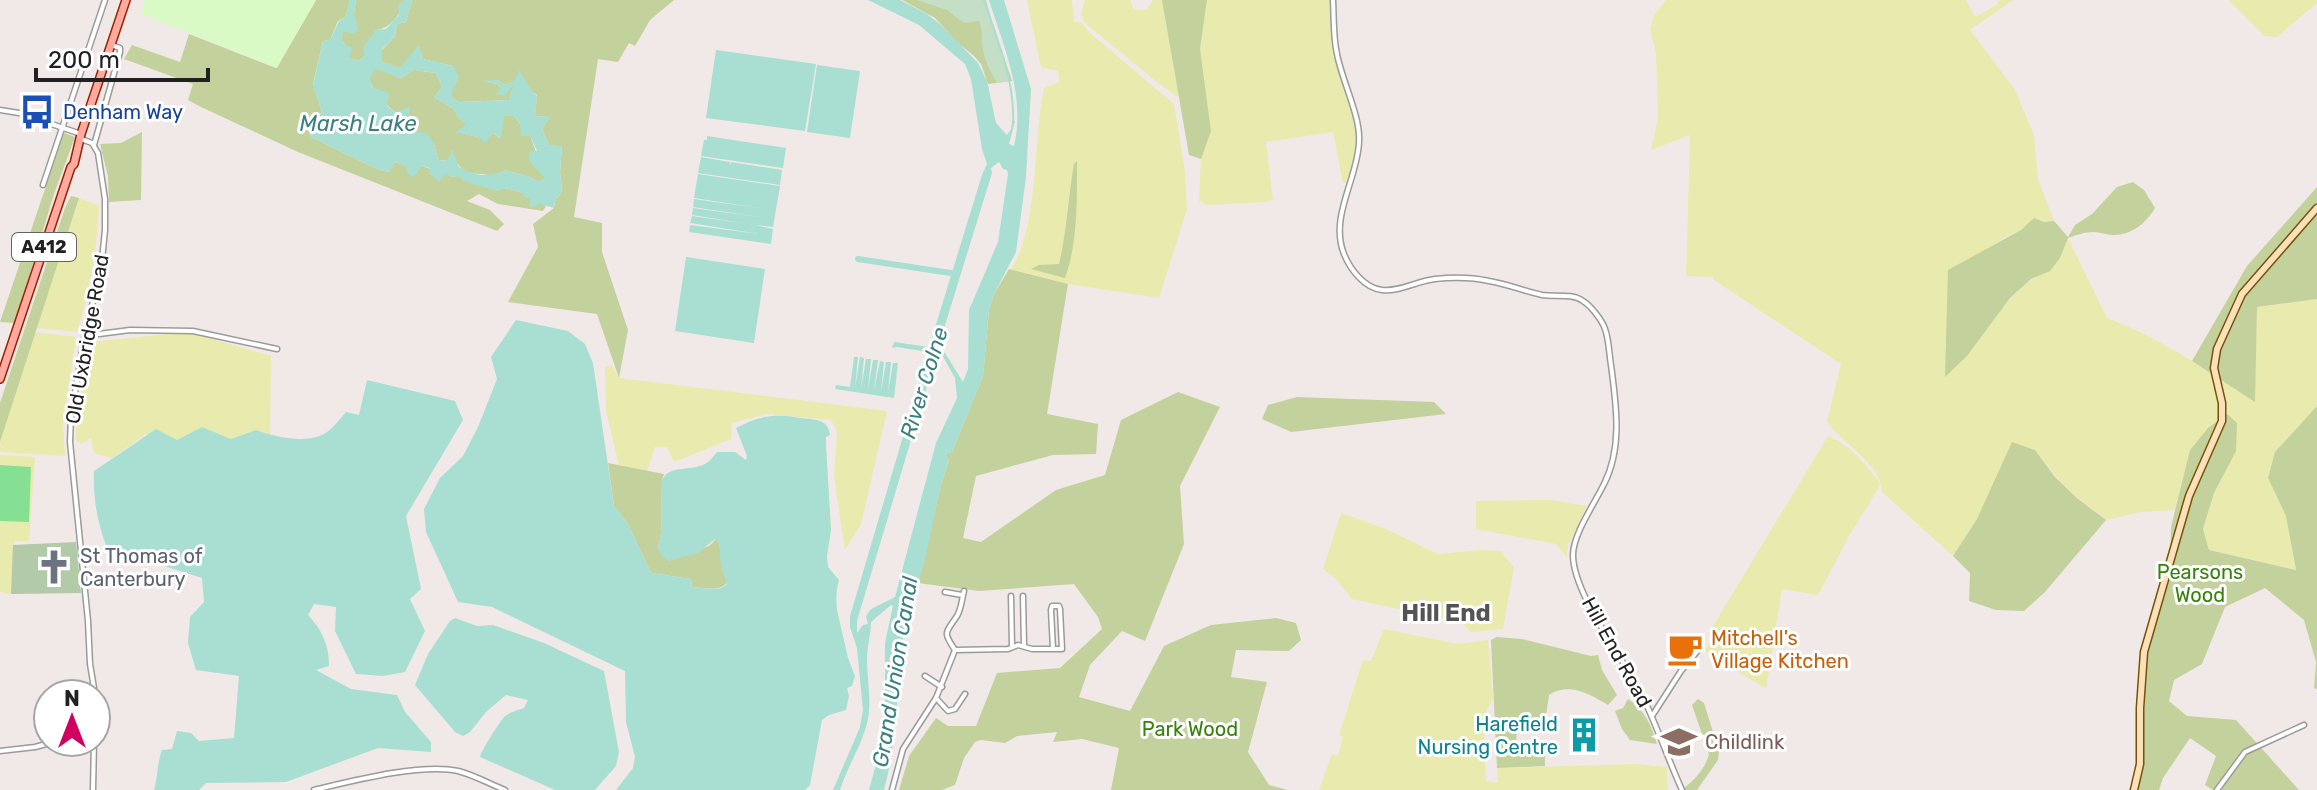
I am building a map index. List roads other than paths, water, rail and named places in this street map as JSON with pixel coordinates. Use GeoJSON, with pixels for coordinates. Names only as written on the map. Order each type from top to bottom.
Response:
{"type":"FeatureCollection","features":[{"type":"Feature","properties":{"kind":"main road","name":"A412"},"geometry":{"type":"LineString","coordinates":[[0,379],[71,167],[69,162],[126,0]]}},
{"type":"Feature","properties":{"kind":"street"},"geometry":{"type":"LineString","coordinates":[[43,185],[105,0]]}},
{"type":"Feature","properties":{"kind":"street","name":"Hill End Road"},"geometry":{"type":"LineString","coordinates":[[1333,0],[1336,54],[1360,138],[1358,161],[1344,201],[1340,224],[1343,253],[1361,281],[1381,290],[1430,279],[1454,278],[1489,281],[1544,295],[1570,296],[1582,300],[1605,327],[1615,399],[1616,446],[1612,466],[1573,548],[1573,558],[1594,615],[1652,716],[1682,790]]}},
{"type":"Feature","properties":{"kind":"street"},"geometry":{"type":"LineString","coordinates":[[0,110],[63,128],[94,145],[120,52],[120,48],[111,45]]}},
{"type":"Feature","properties":{"kind":"street","name":"Old Uxbridge Road"},"geometry":{"type":"LineString","coordinates":[[92,678],[70,442],[71,417],[85,333],[101,270],[105,230],[105,199],[94,145]]}},
{"type":"Feature","properties":{"kind":"street"},"geometry":{"type":"LineString","coordinates":[[2134,790],[2140,764],[2144,652],[2189,496],[2222,421],[2222,403],[2214,368],[2217,349],[2242,294],[2317,208]]}},
{"type":"Feature","properties":{"kind":"street"},"geometry":{"type":"LineString","coordinates":[[85,333],[193,331],[277,349]]}},
{"type":"Feature","properties":{"kind":"street"},"geometry":{"type":"LineString","coordinates":[[892,790],[903,749],[942,687],[955,650],[947,629],[958,615],[964,593],[945,592]]}},
{"type":"Feature","properties":{"kind":"street"},"geometry":{"type":"LineString","coordinates":[[1011,596],[1012,646]]}},
{"type":"Feature","properties":{"kind":"street"},"geometry":{"type":"LineString","coordinates":[[1023,596],[1024,646]]}},
{"type":"Feature","properties":{"kind":"street"},"geometry":{"type":"LineString","coordinates":[[955,650],[1008,649],[1012,646],[1032,649],[1056,649],[1063,647],[1060,609],[1055,605],[1051,610],[1056,649]]}},
{"type":"Feature","properties":{"kind":"street"},"geometry":{"type":"LineString","coordinates":[[1652,716],[1699,649]]}},
{"type":"Feature","properties":{"kind":"street"},"geometry":{"type":"LineString","coordinates":[[925,676],[942,687]]}},
{"type":"Feature","properties":{"kind":"street"},"geometry":{"type":"LineString","coordinates":[[936,698],[948,711],[955,709],[965,694]]}},
{"type":"Feature","properties":{"kind":"street"},"geometry":{"type":"LineString","coordinates":[[2217,790],[2245,752],[2304,725]]}},
{"type":"Feature","properties":{"kind":"street"},"geometry":{"type":"LineString","coordinates":[[0,751],[32,747]]}},
{"type":"Feature","properties":{"kind":"street"},"geometry":{"type":"LineString","coordinates":[[93,790],[94,758]]}},
{"type":"Feature","properties":{"kind":"street"},"geometry":{"type":"LineString","coordinates":[[314,790],[367,778],[437,770],[459,771],[505,790]]}},
{"type":"Feature","properties":{"kind":"water","name":"Marsh Lake"},"geometry":{"type":"Polygon","coordinates":[[[350,0],[356,0],[354,13],[358,30],[353,34],[343,31],[341,39],[346,46],[353,47],[349,57],[358,61],[364,56],[363,47],[376,30],[386,29],[399,15],[398,5],[412,0],[406,22],[397,24],[395,36],[382,49],[382,62],[400,68],[419,45],[423,59],[453,66],[459,77],[451,96],[459,102],[509,100],[513,86],[504,96],[496,94],[501,88],[497,84],[481,81],[498,80],[504,85],[515,81],[519,70],[537,96],[535,116],[551,117],[542,129],[549,145],[562,146],[562,191],[554,208],[540,204],[531,208],[529,198],[523,193],[505,188],[497,191],[463,181],[458,176],[445,175],[439,182],[430,174],[430,168],[422,166],[414,177],[409,175],[405,166],[396,162],[388,172],[377,169],[309,136],[322,112],[313,85],[323,41],[330,40],[339,21],[346,17],[350,0]],[[375,69],[370,78],[372,87],[389,93],[387,106],[397,113],[409,106],[408,125],[414,132],[427,133],[438,160],[448,161],[452,149],[459,167],[470,172],[487,175],[505,170],[539,182],[545,178],[529,161],[529,152],[537,151],[530,136],[521,136],[520,123],[514,116],[504,116],[501,138],[493,133],[485,143],[478,137],[455,132],[466,125],[454,109],[434,97],[442,87],[436,73],[414,70],[401,78],[375,69]]]}},
{"type":"Feature","properties":{"kind":"water"},"geometry":{"type":"Polygon","coordinates":[[[868,0],[900,0],[941,25],[978,63],[987,81],[996,123],[1007,135],[1012,120],[1015,121],[1009,144],[1014,146],[1017,109],[1012,72],[989,0],[1004,0],[1031,89],[1026,177],[1016,252],[989,310],[983,376],[952,452],[946,456],[949,460],[905,627],[892,752],[884,790],[869,790],[880,750],[885,715],[885,643],[891,605],[871,622],[867,659],[868,718],[840,790],[833,790],[860,727],[863,710],[857,648],[850,616],[928,352],[892,348],[894,342],[929,347],[987,164],[971,79],[965,64],[919,25],[868,0]],[[999,162],[991,168],[938,348],[945,353],[963,382],[968,369],[969,310],[998,242],[1008,174],[999,162]],[[937,353],[857,621],[857,633],[868,624],[866,616],[871,609],[895,597],[936,443],[957,398],[955,378],[941,353],[937,353]]]}},
{"type":"Feature","properties":{"kind":"water"},"geometry":{"type":"Polygon","coordinates":[[[716,50],[816,64],[805,131],[706,118],[716,50]]]}},
{"type":"Feature","properties":{"kind":"water"},"geometry":{"type":"Polygon","coordinates":[[[817,65],[860,71],[850,138],[807,132],[817,65]]]}},
{"type":"Feature","properties":{"kind":"water"},"geometry":{"type":"Polygon","coordinates":[[[707,136],[786,148],[783,168],[701,156],[707,136]]]}},
{"type":"Feature","properties":{"kind":"water"},"geometry":{"type":"Polygon","coordinates":[[[701,157],[730,162],[730,166],[731,162],[782,170],[780,185],[698,173],[701,157]]]}},
{"type":"Feature","properties":{"kind":"water"},"geometry":{"type":"Polygon","coordinates":[[[698,174],[780,186],[773,227],[756,225],[773,229],[771,244],[689,232],[690,225],[759,234],[690,223],[692,216],[748,224],[692,215],[693,208],[765,218],[693,207],[694,199],[765,209],[694,198],[698,174]]]}},
{"type":"Feature","properties":{"kind":"water"},"geometry":{"type":"Polygon","coordinates":[[[686,257],[765,269],[754,343],[675,331],[686,257]]]}},
{"type":"Feature","properties":{"kind":"water"},"geometry":{"type":"Polygon","coordinates":[[[516,320],[568,331],[585,344],[593,363],[614,506],[628,524],[651,573],[691,579],[692,587],[715,589],[727,584],[721,566],[719,543],[715,539],[698,553],[669,561],[663,557],[658,548],[662,481],[665,475],[702,465],[717,452],[735,452],[746,460],[736,428],[759,418],[791,417],[816,420],[827,425],[830,435],[826,437],[826,445],[831,530],[828,567],[839,580],[837,610],[855,676],[852,686],[847,688],[846,710],[822,720],[810,785],[805,790],[616,790],[633,768],[635,757],[626,722],[625,671],[492,607],[458,602],[426,532],[424,509],[440,478],[463,456],[478,427],[497,379],[491,357],[516,320]]]}},
{"type":"Feature","properties":{"kind":"water"},"geometry":{"type":"Polygon","coordinates":[[[854,357],[858,357],[855,388],[860,357],[864,358],[861,389],[866,359],[871,359],[868,390],[873,360],[878,360],[874,391],[880,361],[884,362],[881,392],[886,362],[891,362],[888,393],[893,363],[898,363],[894,398],[835,389],[836,385],[850,387],[854,357]]]}},
{"type":"Feature","properties":{"kind":"water"},"geometry":{"type":"Polygon","coordinates":[[[367,380],[455,401],[463,420],[406,516],[421,589],[410,599],[425,631],[405,672],[383,676],[356,674],[335,631],[336,607],[314,604],[308,615],[324,638],[329,666],[316,670],[351,689],[397,695],[405,712],[431,742],[431,752],[378,748],[286,782],[206,783],[199,790],[154,790],[162,750],[172,749],[177,731],[191,733],[199,741],[234,738],[239,676],[196,670],[188,643],[190,617],[204,602],[202,578],[107,548],[96,510],[94,471],[156,429],[177,440],[202,427],[231,439],[256,430],[302,439],[320,436],[346,412],[359,415],[367,380]]]}},
{"type":"Feature","properties":{"kind":"water"},"geometry":{"type":"Polygon","coordinates":[[[455,618],[477,626],[493,625],[544,643],[604,671],[619,752],[616,766],[595,790],[555,790],[480,757],[505,716],[524,708],[528,700],[506,695],[463,736],[455,732],[415,685],[428,654],[455,618]]]}},
{"type":"Feature","properties":{"kind":"waterway"},"geometry":{"type":"LineString","coordinates":[[984,0],[1008,76],[1013,123]]}},
{"type":"Feature","properties":{"kind":"waterway"},"geometry":{"type":"LineString","coordinates":[[858,259],[957,274]]}},
{"type":"Feature","properties":{"kind":"place","name":"Denham Way"},"geometry":{"type":"Point","coordinates":[37,112]}},
{"type":"Feature","properties":{"kind":"place","name":"St Thomas of Canterbury"},"geometry":{"type":"Point","coordinates":[54,567]}},
{"type":"Feature","properties":{"kind":"place","name":"Mitchell's Village Kitchen"},"geometry":{"type":"Point","coordinates":[1685,649]}},
{"type":"Feature","properties":{"kind":"place","name":"Harefield Nursing Centre"},"geometry":{"type":"Point","coordinates":[1584,735]}},
{"type":"Feature","properties":{"kind":"place","name":"Childlink"},"geometry":{"type":"Point","coordinates":[1679,742]}},
{"type":"Feature","properties":{"kind":"district","name":"Hill End"},"geometry":{"type":"Point","coordinates":[1446,613]}},
{"type":"Feature","properties":{"kind":"water label","name":"River Colne"},"geometry":{"type":"Point","coordinates":[924,383]}},
{"type":"Feature","properties":{"kind":"water label","name":"Grand Union Canal"},"geometry":{"type":"Point","coordinates":[895,672]}},
{"type":"Feature","properties":{"kind":"park label","name":"Pearsons Wood"},"geometry":{"type":"Point","coordinates":[2200,584]}},
{"type":"Feature","properties":{"kind":"park label","name":"Park Wood"},"geometry":{"type":"Point","coordinates":[1190,729]}}]}
